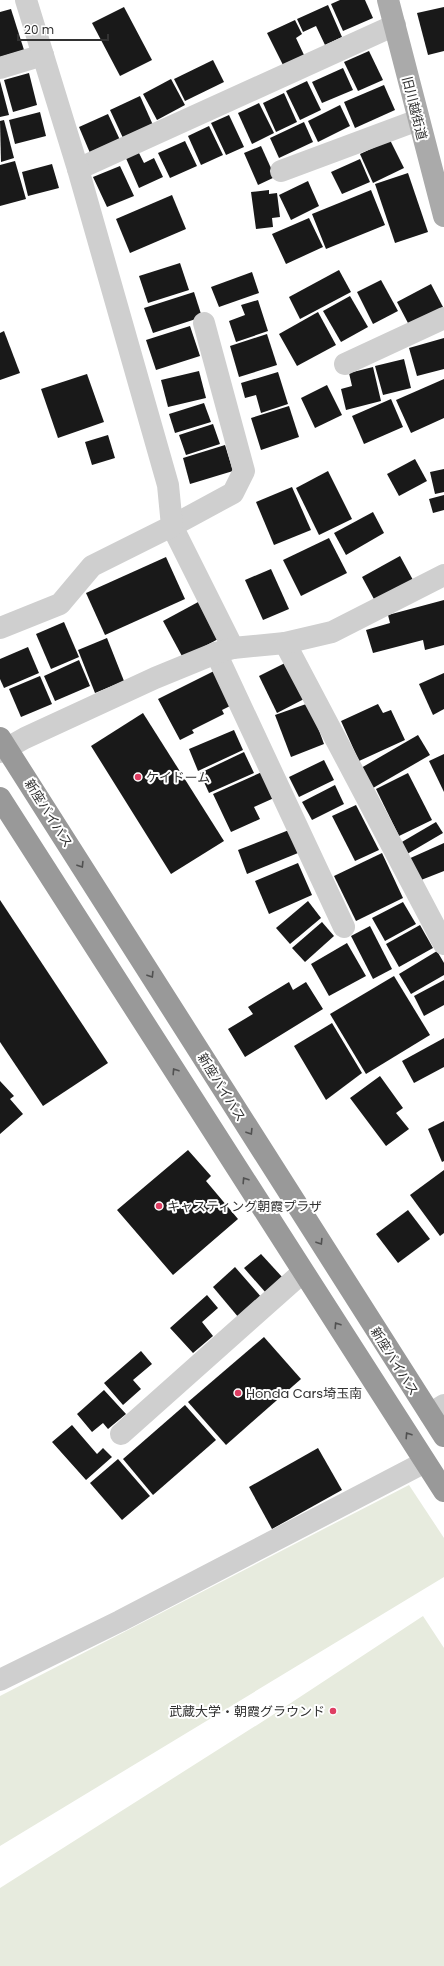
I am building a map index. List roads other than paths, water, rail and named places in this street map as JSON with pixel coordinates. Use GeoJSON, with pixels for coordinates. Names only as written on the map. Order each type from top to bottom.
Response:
{"type":"FeatureCollection","features":[{"type":"Feature","properties":{"kind":"highway","name":"新座バイパス"},"geometry":{"type":"LineString","coordinates":[[2,746],[437,1410],[444,1436]]}},
{"type":"Feature","properties":{"kind":"highway"},"geometry":{"type":"LineString","coordinates":[[0,798],[444,1491]]}},
{"type":"Feature","properties":{"kind":"main road","name":"旧川越街道"},"geometry":{"type":"LineString","coordinates":[[388,0],[444,216]]}},
{"type":"Feature","properties":{"kind":"street"},"geometry":{"type":"LineString","coordinates":[[26,0],[78,169],[168,485],[172,526],[344,927]]}},
{"type":"Feature","properties":{"kind":"street"},"geometry":{"type":"LineString","coordinates":[[78,169],[395,25]]}},
{"type":"Feature","properties":{"kind":"street"},"geometry":{"type":"LineString","coordinates":[[0,68],[43,55]]}},
{"type":"Feature","properties":{"kind":"street"},"geometry":{"type":"LineString","coordinates":[[281,171],[418,120]]}},
{"type":"Feature","properties":{"kind":"street"},"geometry":{"type":"LineString","coordinates":[[345,364],[444,318]]}},
{"type":"Feature","properties":{"kind":"street"},"geometry":{"type":"LineString","coordinates":[[0,628],[60,604],[92,566],[172,526],[233,493],[244,471],[204,323]]}},
{"type":"Feature","properties":{"kind":"street"},"geometry":{"type":"LineString","coordinates":[[2,746],[25,738],[148,682],[225,650],[285,643],[332,632],[444,575]]}},
{"type":"Feature","properties":{"kind":"street"},"geometry":{"type":"LineString","coordinates":[[285,643],[444,944]]}},
{"type":"Feature","properties":{"kind":"street"},"geometry":{"type":"LineString","coordinates":[[121,1434],[303,1272]]}},
{"type":"Feature","properties":{"kind":"street"},"geometry":{"type":"LineString","coordinates":[[0,1680],[120,1621],[425,1462]]}},
{"type":"Feature","properties":{"kind":"place","name":"ケイドーム"},"geometry":{"type":"Point","coordinates":[138,777]}},
{"type":"Feature","properties":{"kind":"place","name":"キャスティング朝霞プラザ"},"geometry":{"type":"Point","coordinates":[159,1206]}},
{"type":"Feature","properties":{"kind":"place","name":"Honda Cars埼玉南"},"geometry":{"type":"Point","coordinates":[238,1393]}},
{"type":"Feature","properties":{"kind":"place","name":"武蔵大学・朝霞グラウンド"},"geometry":{"type":"Point","coordinates":[333,1711]}}]}
